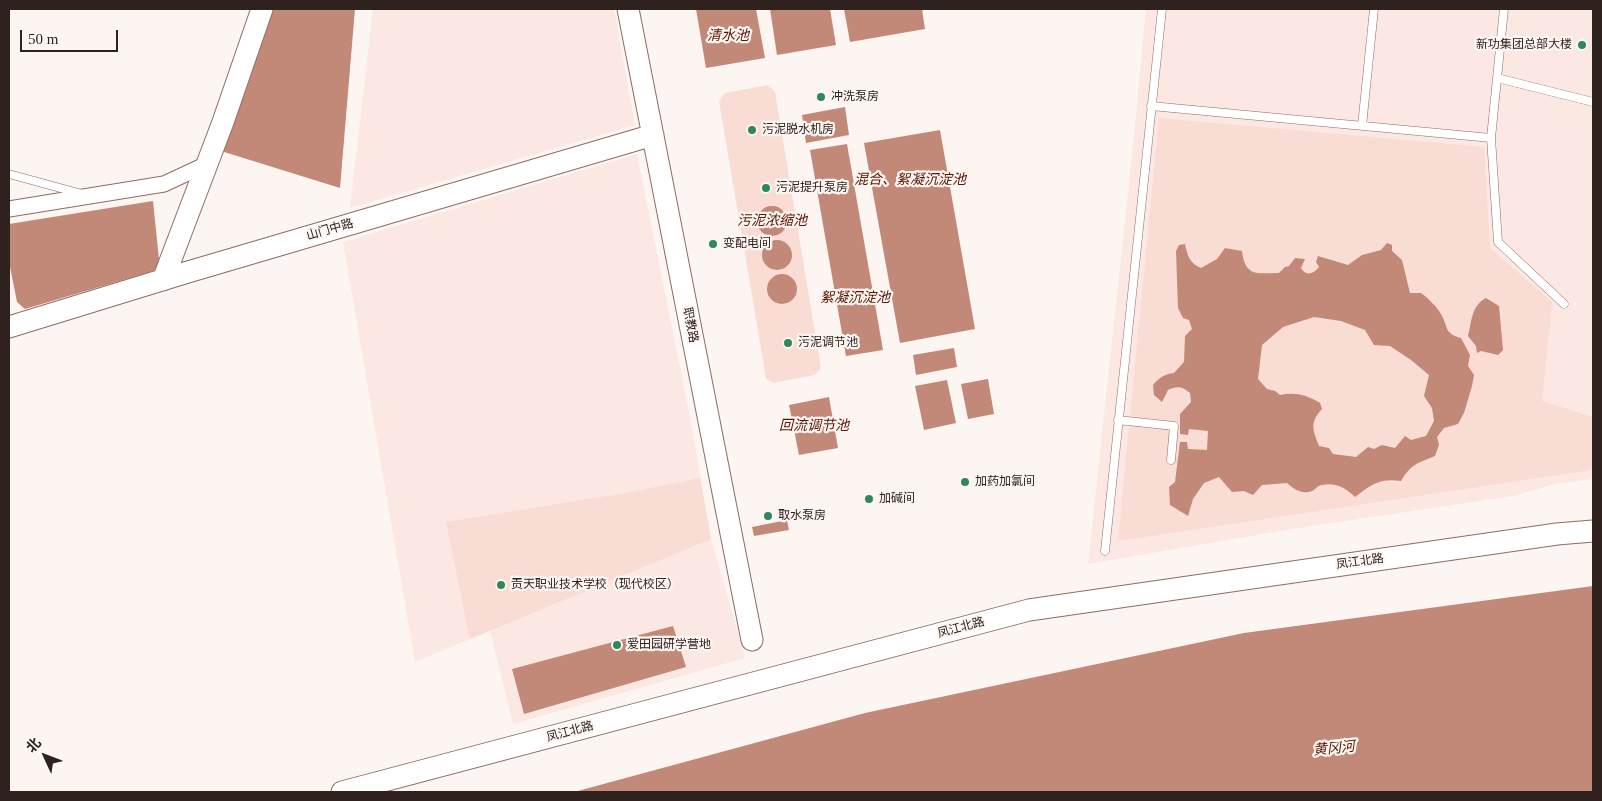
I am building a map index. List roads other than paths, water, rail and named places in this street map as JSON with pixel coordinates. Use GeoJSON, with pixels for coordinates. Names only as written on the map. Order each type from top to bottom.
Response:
{"type":"FeatureCollection","features":[{"type":"Feature","properties":{"kind":"street"},"geometry":{"type":"LineString","coordinates":[[163,280],[207,164],[262,9]]}},
{"type":"Feature","properties":{"kind":"street","name":"职教路"},"geometry":{"type":"LineString","coordinates":[[628,9],[752,640]]}},
{"type":"Feature","properties":{"kind":"street","name":"山门中路"},"geometry":{"type":"LineString","coordinates":[[9,327],[653,135]]}},
{"type":"Feature","properties":{"kind":"street"},"geometry":{"type":"LineString","coordinates":[[9,209],[164,184],[207,164]]}},
{"type":"Feature","properties":{"kind":"street","name":"凤江北路"},"geometry":{"type":"LineString","coordinates":[[342,792],[1029,610],[1557,534],[1593,531]]}},
{"type":"Feature","properties":{"kind":"lane"},"geometry":{"type":"LineString","coordinates":[[1105,551],[1162,9]]}},
{"type":"Feature","properties":{"kind":"lane"},"geometry":{"type":"LineString","coordinates":[[1362,126],[1374,9]]}},
{"type":"Feature","properties":{"kind":"lane"},"geometry":{"type":"LineString","coordinates":[[1504,9],[1491,138],[1498,242],[1564,304]]}},
{"type":"Feature","properties":{"kind":"lane"},"geometry":{"type":"LineString","coordinates":[[1497,78],[1593,102]]}},
{"type":"Feature","properties":{"kind":"lane"},"geometry":{"type":"LineString","coordinates":[[1151,106],[1491,138]]}},
{"type":"Feature","properties":{"kind":"lane"},"geometry":{"type":"LineString","coordinates":[[9,174],[90,196]]}},
{"type":"Feature","properties":{"kind":"lane"},"geometry":{"type":"LineString","coordinates":[[1118,420],[1174,426],[1170,460]]}},
{"type":"Feature","properties":{"kind":"water"},"geometry":{"type":"Polygon","coordinates":[[[270,9],[355,9],[340,188],[221,151],[270,9]]]}},
{"type":"Feature","properties":{"kind":"water","name":"清水池"},"geometry":{"type":"Polygon","coordinates":[[[696,9],[756,9],[765,58],[706,68],[696,9]]]}},
{"type":"Feature","properties":{"kind":"water","name":"清水池"},"geometry":{"type":"Polygon","coordinates":[[[770,9],[830,9],[836,45],[777,55],[770,9]]]}},
{"type":"Feature","properties":{"kind":"water"},"geometry":{"type":"Polygon","coordinates":[[[844,9],[922,9],[925,29],[850,42],[844,9]]]}},
{"type":"Feature","properties":{"kind":"water"},"geometry":{"type":"Polygon","coordinates":[[[845,107],[849,135],[806,143],[802,115],[845,107]]]}},
{"type":"Feature","properties":{"kind":"water","name":"混合、絮凝沉淀池"},"geometry":{"type":"Polygon","coordinates":[[[940,130],[975,329],[900,343],[864,143],[940,130]]]}},
{"type":"Feature","properties":{"kind":"water","name":"絮凝沉淀池"},"geometry":{"type":"Polygon","coordinates":[[[847,144],[883,350],[846,356],[810,150],[847,144]]]}},
{"type":"Feature","properties":{"kind":"water"},"geometry":{"type":"Polygon","coordinates":[[[153,201],[160,269],[25,309],[17,302],[9,262],[9,224],[153,201]]]}},
{"type":"Feature","properties":{"kind":"water","name":"污泥浓缩池"},"geometry":{"type":"Polygon","coordinates":[[[772,206],[782,211],[787,221],[782,231],[772,236],[762,231],[757,221],[762,211],[772,206]]]}},
{"type":"Feature","properties":{"kind":"water","name":"污泥浓缩池"},"geometry":{"type":"Polygon","coordinates":[[[777,240],[787,245],[792,255],[787,265],[777,270],[767,265],[762,255],[767,245],[777,240]]]}},
{"type":"Feature","properties":{"kind":"water"},"geometry":{"type":"Polygon","coordinates":[[[1387,243],[1392,245],[1392,251],[1402,260],[1410,293],[1421,293],[1432,302],[1441,314],[1449,332],[1461,338],[1470,355],[1468,366],[1474,375],[1464,413],[1458,424],[1444,428],[1437,437],[1439,445],[1435,456],[1412,467],[1401,481],[1387,480],[1376,483],[1355,497],[1344,488],[1331,484],[1318,486],[1308,492],[1298,491],[1287,483],[1262,485],[1253,495],[1244,491],[1232,492],[1219,477],[1204,483],[1193,499],[1188,516],[1170,505],[1169,487],[1175,482],[1180,442],[1187,442],[1188,449],[1207,450],[1208,431],[1189,429],[1188,435],[1180,434],[1180,414],[1191,402],[1190,393],[1187,391],[1179,387],[1168,390],[1162,402],[1154,395],[1153,385],[1165,375],[1174,373],[1184,362],[1185,336],[1192,329],[1189,320],[1183,318],[1178,308],[1176,251],[1179,245],[1185,244],[1190,259],[1201,268],[1217,259],[1225,248],[1242,251],[1246,266],[1250,270],[1259,273],[1279,273],[1289,266],[1295,258],[1305,259],[1301,268],[1310,274],[1319,267],[1316,262],[1318,256],[1348,265],[1362,255],[1381,250],[1387,243]],[[1314,317],[1283,327],[1262,345],[1258,379],[1267,389],[1275,391],[1280,395],[1301,395],[1320,403],[1322,409],[1315,418],[1314,431],[1319,446],[1329,448],[1333,454],[1356,457],[1368,447],[1374,449],[1382,445],[1395,448],[1405,436],[1411,440],[1426,436],[1434,421],[1432,408],[1424,396],[1429,375],[1390,346],[1374,345],[1365,330],[1341,321],[1314,317]]]}},
{"type":"Feature","properties":{"kind":"water"},"geometry":{"type":"Polygon","coordinates":[[[782,274],[792,279],[797,289],[792,299],[782,304],[772,299],[767,289],[772,279],[782,274]]]}},
{"type":"Feature","properties":{"kind":"water"},"geometry":{"type":"Polygon","coordinates":[[[1486,298],[1499,306],[1503,350],[1498,355],[1481,351],[1477,353],[1476,346],[1468,336],[1471,319],[1477,305],[1486,298]]]}},
{"type":"Feature","properties":{"kind":"water"},"geometry":{"type":"Polygon","coordinates":[[[954,348],[957,367],[916,375],[913,355],[954,348]]]}},
{"type":"Feature","properties":{"kind":"water"},"geometry":{"type":"Polygon","coordinates":[[[988,379],[994,414],[968,419],[961,384],[988,379]]]}},
{"type":"Feature","properties":{"kind":"water"},"geometry":{"type":"Polygon","coordinates":[[[947,380],[956,423],[924,430],[915,386],[947,380]]]}},
{"type":"Feature","properties":{"kind":"water","name":"回流调节池"},"geometry":{"type":"Polygon","coordinates":[[[829,397],[838,448],[799,455],[789,405],[829,397]]]}},
{"type":"Feature","properties":{"kind":"water"},"geometry":{"type":"Polygon","coordinates":[[[787,520],[789,530],[754,536],[752,527],[787,520]]]}},
{"type":"Feature","properties":{"kind":"water","name":"黄冈河"},"geometry":{"type":"Polygon","coordinates":[[[1593,586],[1593,792],[574,792],[865,713],[1244,633],[1593,586]]]}},
{"type":"Feature","properties":{"kind":"water"},"geometry":{"type":"Polygon","coordinates":[[[673,626],[686,667],[524,714],[512,669],[673,626]]]}},
{"type":"Feature","properties":{"kind":"place","name":"新功集团总部大楼"},"geometry":{"type":"Point","coordinates":[1582,45]}},
{"type":"Feature","properties":{"kind":"place","name":"冲洗泵房"},"geometry":{"type":"Point","coordinates":[821,97]}},
{"type":"Feature","properties":{"kind":"place","name":"污泥脱水机房"},"geometry":{"type":"Point","coordinates":[752,130]}},
{"type":"Feature","properties":{"kind":"place","name":"污泥提升泵房"},"geometry":{"type":"Point","coordinates":[766,188]}},
{"type":"Feature","properties":{"kind":"place","name":"变配电间"},"geometry":{"type":"Point","coordinates":[713,244]}},
{"type":"Feature","properties":{"kind":"place","name":"污泥调节池"},"geometry":{"type":"Point","coordinates":[788,343]}},
{"type":"Feature","properties":{"kind":"place","name":"加药加氯间"},"geometry":{"type":"Point","coordinates":[965,482]}},
{"type":"Feature","properties":{"kind":"place","name":"加碱间"},"geometry":{"type":"Point","coordinates":[869,499]}},
{"type":"Feature","properties":{"kind":"place","name":"取水泵房"},"geometry":{"type":"Point","coordinates":[768,516]}},
{"type":"Feature","properties":{"kind":"place","name":"贡天职业技术学校（现代校区）"},"geometry":{"type":"Point","coordinates":[501,585]}},
{"type":"Feature","properties":{"kind":"place","name":"爱田园研学营地"},"geometry":{"type":"Point","coordinates":[617,645]}}]}
